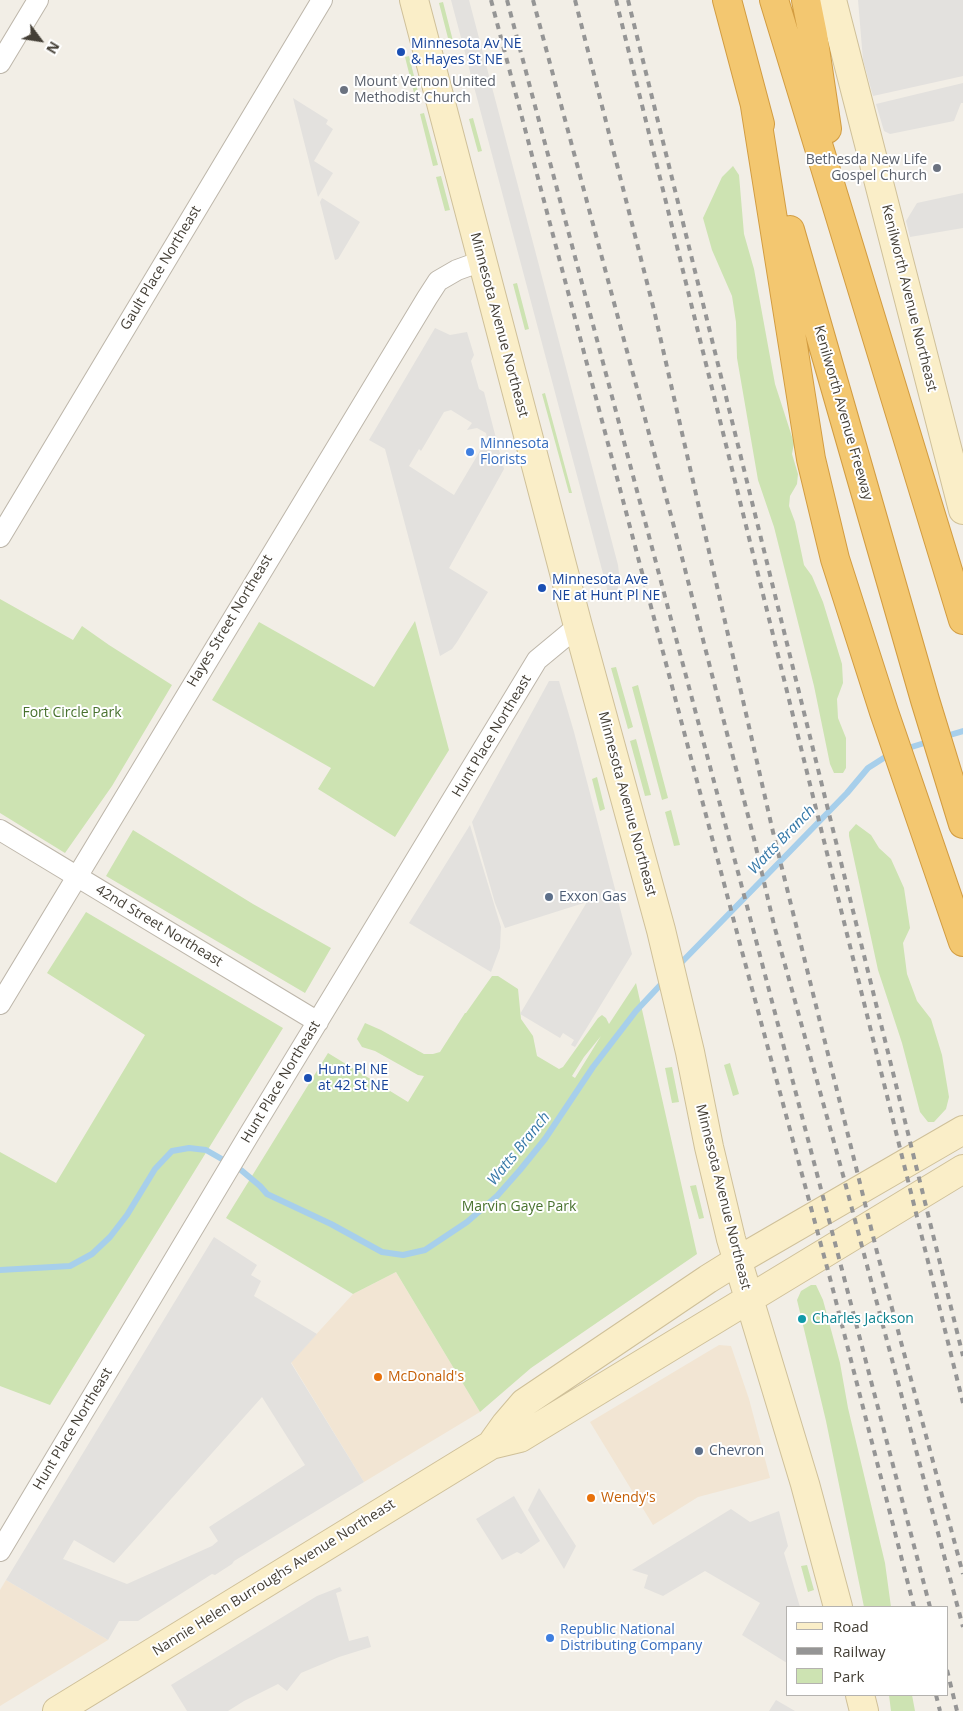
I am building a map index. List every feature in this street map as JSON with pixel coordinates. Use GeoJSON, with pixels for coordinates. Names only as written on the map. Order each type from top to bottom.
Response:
{"type":"FeatureCollection","features":[{"type":"Feature","properties":{"kind":"highway","name":"Kenilworth Avenue Freeway"},"geometry":{"type":"LineString","coordinates":[[727,0],[755,106],[925,700],[963,824]]}},
{"type":"Feature","properties":{"kind":"highway"},"geometry":{"type":"LineString","coordinates":[[774,0],[963,620]]}},
{"type":"Feature","properties":{"kind":"highway"},"geometry":{"type":"LineString","coordinates":[[806,0],[842,224]]}},
{"type":"Feature","properties":{"kind":"highway"},"geometry":{"type":"LineString","coordinates":[[755,106],[812,459],[835,559],[884,712],[963,940]]}},
{"type":"Feature","properties":{"kind":"main road","name":"Minnesota Avenue Northeast"},"geometry":{"type":"LineString","coordinates":[[414,0],[578,626],[659,920],[690,1052],[709,1148],[737,1261],[805,1484],[838,1606]]}},
{"type":"Feature","properties":{"kind":"main road","name":"Kenilworth Avenue Northeast"},"geometry":{"type":"LineString","coordinates":[[832,0],[963,510]]}},
{"type":"Feature","properties":{"kind":"main road","name":"Nannie Helen Burroughs Avenue Northeast"},"geometry":{"type":"LineString","coordinates":[[491,1445],[524,1403],[737,1261],[963,1130]]}},
{"type":"Feature","properties":{"kind":"main road","name":"Nannie Helen Burroughs Avenue Northeast"},"geometry":{"type":"LineString","coordinates":[[57,1711],[491,1445],[520,1438],[963,1168]]}},
{"type":"Feature","properties":{"kind":"main road"},"geometry":{"type":"LineString","coordinates":[[860,1696],[864,1711]]}},
{"type":"Feature","properties":{"kind":"street"},"geometry":{"type":"LineString","coordinates":[[0,63],[38,0]]}},
{"type":"Feature","properties":{"kind":"street","name":"Gault Place Northeast"},"geometry":{"type":"LineString","coordinates":[[0,537],[322,0]]}},
{"type":"Feature","properties":{"kind":"street","name":"Hayes Street Northeast"},"geometry":{"type":"LineString","coordinates":[[0,1004],[438,281],[456,270],[482,261]]}},
{"type":"Feature","properties":{"kind":"street","name":"Hunt Place Northeast"},"geometry":{"type":"LineString","coordinates":[[0,1550],[537,660],[578,626]]}},
{"type":"Feature","properties":{"kind":"street","name":"42nd Street Northeast"},"geometry":{"type":"LineString","coordinates":[[0,830],[318,1022]]}},
{"type":"Feature","properties":{"kind":"shaded area"},"geometry":{"type":"Polygon","coordinates":[[[451,0],[469,0],[618,565],[620,581],[617,590],[610,600],[451,0]]]}},
{"type":"Feature","properties":{"kind":"shaded area"},"geometry":{"type":"Polygon","coordinates":[[[858,0],[963,0],[963,76],[873,96],[863,60],[858,0]]]}},
{"type":"Feature","properties":{"kind":"shaded area"},"geometry":{"type":"Polygon","coordinates":[[[963,83],[963,103],[961,103],[954,121],[890,134],[884,131],[876,104],[963,83]]]}},
{"type":"Feature","properties":{"kind":"shaded area"},"geometry":{"type":"Polygon","coordinates":[[[293,98],[328,120],[326,124],[333,129],[314,161],[333,173],[318,197],[293,98]]]}},
{"type":"Feature","properties":{"kind":"shaded area"},"geometry":{"type":"Polygon","coordinates":[[[963,193],[963,228],[910,237],[906,221],[917,203],[963,193]]]}},
{"type":"Feature","properties":{"kind":"shaded area"},"geometry":{"type":"Polygon","coordinates":[[[322,198],[360,222],[338,259],[335,260],[320,202],[322,198]]]}},
{"type":"Feature","properties":{"kind":"shaded area"},"geometry":{"type":"Polygon","coordinates":[[[435,328],[450,335],[467,332],[474,355],[471,361],[479,389],[484,392],[504,469],[449,568],[488,592],[452,649],[440,656],[385,449],[369,440],[435,328]],[[451,410],[444,412],[421,451],[419,449],[409,466],[454,495],[487,439],[486,433],[477,428],[467,430],[472,423],[451,410]]]}},
{"type":"Feature","properties":{"kind":"shaded area"},"geometry":{"type":"Polygon","coordinates":[[[549,681],[559,681],[632,954],[575,1047],[571,1045],[574,1040],[563,1033],[560,1038],[520,1014],[587,902],[505,928],[495,903],[472,822],[549,681]]]}},
{"type":"Feature","properties":{"kind":"shaded area"},"geometry":{"type":"Polygon","coordinates":[[[470,825],[501,927],[500,948],[491,972],[409,923],[470,825]]]}},
{"type":"Feature","properties":{"kind":"shaded area"},"geometry":{"type":"Polygon","coordinates":[[[214,1237],[257,1265],[251,1275],[261,1281],[254,1296],[317,1334],[291,1363],[364,1482],[138,1621],[119,1621],[108,1640],[6,1580],[214,1237]],[[262,1397],[114,1563],[74,1540],[63,1559],[127,1584],[212,1546],[218,1541],[209,1527],[305,1465],[262,1397]]]}},
{"type":"Feature","properties":{"kind":"shaded area"},"geometry":{"type":"Polygon","coordinates":[[[396,1272],[480,1412],[364,1482],[291,1362],[353,1294],[396,1272]]]}},
{"type":"Feature","properties":{"kind":"shaded area"},"geometry":{"type":"Polygon","coordinates":[[[719,1345],[731,1346],[749,1399],[770,1478],[698,1497],[653,1525],[590,1422],[719,1345]]]}},
{"type":"Feature","properties":{"kind":"shaded area"},"geometry":{"type":"Polygon","coordinates":[[[539,1488],[576,1546],[564,1569],[528,1510],[539,1488]]]}},
{"type":"Feature","properties":{"kind":"shaded area"},"geometry":{"type":"Polygon","coordinates":[[[514,1496],[540,1541],[521,1554],[517,1552],[502,1560],[476,1519],[514,1496]]]}},
{"type":"Feature","properties":{"kind":"shaded area"},"geometry":{"type":"Polygon","coordinates":[[[731,1509],[750,1522],[779,1511],[788,1546],[784,1553],[800,1606],[786,1606],[786,1662],[742,1635],[760,1603],[705,1571],[663,1596],[644,1588],[648,1575],[632,1570],[731,1509]]]}},
{"type":"Feature","properties":{"kind":"shaded area"},"geometry":{"type":"Polygon","coordinates":[[[6,1580],[108,1640],[0,1706],[0,1590],[6,1580]]]}},
{"type":"Feature","properties":{"kind":"shaded area"},"geometry":{"type":"Polygon","coordinates":[[[340,1587],[342,1591],[336,1593],[349,1641],[368,1636],[371,1647],[339,1657],[301,1673],[287,1691],[278,1684],[228,1711],[187,1711],[171,1685],[317,1596],[340,1587]]]}},
{"type":"Feature","properties":{"kind":"shaded area"},"geometry":{"type":"Polygon","coordinates":[[[776,1700],[795,1711],[769,1711],[776,1700]]]}},
{"type":"Feature","properties":{"kind":"green space"},"geometry":{"type":"Polygon","coordinates":[[[443,2],[453,41],[449,42],[439,3],[443,2]]]}},
{"type":"Feature","properties":{"kind":"green space"},"geometry":{"type":"Polygon","coordinates":[[[409,56],[419,96],[415,97],[405,57],[409,56]]]}},
{"type":"Feature","properties":{"kind":"green space"},"geometry":{"type":"Polygon","coordinates":[[[424,113],[438,165],[433,166],[420,114],[424,113]]]}},
{"type":"Feature","properties":{"kind":"green space"},"geometry":{"type":"Polygon","coordinates":[[[473,118],[482,151],[478,152],[469,119],[473,118]]]}},
{"type":"Feature","properties":{"kind":"green space"},"geometry":{"type":"Polygon","coordinates":[[[733,166],[739,175],[744,234],[754,269],[775,384],[794,443],[792,454],[798,474],[797,484],[790,496],[789,506],[795,522],[804,565],[812,576],[823,602],[842,664],[843,683],[837,699],[838,718],[846,738],[846,768],[843,773],[834,773],[830,764],[814,686],[774,527],[758,480],[737,358],[736,322],[732,296],[712,250],[703,218],[722,177],[733,166]]]}},
{"type":"Feature","properties":{"kind":"green space"},"geometry":{"type":"Polygon","coordinates":[[[441,176],[450,210],[445,211],[436,177],[441,176]]]}},
{"type":"Feature","properties":{"kind":"green space"},"geometry":{"type":"Polygon","coordinates":[[[517,283],[529,329],[525,330],[513,284],[517,283]]]}},
{"type":"Feature","properties":{"kind":"green space"},"geometry":{"type":"Polygon","coordinates":[[[545,393],[572,493],[569,493],[542,394],[545,393]]]}},
{"type":"Feature","properties":{"kind":"green space","name":"Fort Circle Park"},"geometry":{"type":"Polygon","coordinates":[[[0,599],[73,640],[82,626],[172,685],[112,786],[65,853],[0,813],[0,599]]]}},
{"type":"Feature","properties":{"kind":"green space"},"geometry":{"type":"Polygon","coordinates":[[[415,621],[449,750],[395,837],[318,789],[331,768],[212,700],[259,622],[374,687],[415,621]]]}},
{"type":"Feature","properties":{"kind":"green space"},"geometry":{"type":"Polygon","coordinates":[[[616,667],[633,727],[628,729],[611,668],[616,667]]]}},
{"type":"Feature","properties":{"kind":"green space"},"geometry":{"type":"Polygon","coordinates":[[[638,685],[668,798],[662,800],[632,687],[638,685]]]}},
{"type":"Feature","properties":{"kind":"green space"},"geometry":{"type":"Polygon","coordinates":[[[636,739],[651,795],[645,796],[630,741],[636,739]]]}},
{"type":"Feature","properties":{"kind":"green space"},"geometry":{"type":"Polygon","coordinates":[[[597,777],[605,809],[600,811],[592,779],[597,777]]]}},
{"type":"Feature","properties":{"kind":"green space"},"geometry":{"type":"Polygon","coordinates":[[[671,810],[680,845],[674,846],[665,812],[671,810]]]}},
{"type":"Feature","properties":{"kind":"green space"},"geometry":{"type":"Polygon","coordinates":[[[856,824],[871,835],[879,848],[891,859],[904,888],[910,928],[903,943],[907,974],[917,1001],[931,1019],[942,1055],[949,1097],[946,1109],[934,1122],[928,1122],[920,1112],[902,1043],[878,970],[849,836],[849,832],[856,824]]]}},
{"type":"Feature","properties":{"kind":"green space"},"geometry":{"type":"Polygon","coordinates":[[[133,830],[253,904],[331,948],[305,993],[106,876],[133,830]]]}},
{"type":"Feature","properties":{"kind":"green space"},"geometry":{"type":"Polygon","coordinates":[[[86,912],[283,1028],[50,1405],[0,1386],[0,1152],[56,1183],[145,1035],[47,973],[86,912]]]}},
{"type":"Feature","properties":{"kind":"green space","name":"Marvin Gaye Park"},"geometry":{"type":"Polygon","coordinates":[[[492,976],[498,976],[518,989],[521,1019],[533,1036],[537,1056],[559,1069],[563,1067],[598,1018],[602,1015],[609,1024],[636,983],[697,1254],[531,1368],[480,1412],[396,1272],[353,1294],[226,1218],[328,1053],[408,1102],[424,1076],[418,1075],[375,1051],[362,1047],[357,1039],[365,1023],[424,1054],[433,1054],[440,1052],[492,976]],[[601,1036],[572,1076],[575,1078],[601,1036]]]}},
{"type":"Feature","properties":{"kind":"green space"},"geometry":{"type":"Polygon","coordinates":[[[730,1063],[739,1094],[733,1096],[724,1065],[730,1063]]]}},
{"type":"Feature","properties":{"kind":"green space"},"geometry":{"type":"Polygon","coordinates":[[[672,1067],[679,1102],[672,1103],[665,1068],[672,1067]]]}},
{"type":"Feature","properties":{"kind":"green space"},"geometry":{"type":"Polygon","coordinates":[[[696,1185],[704,1218],[699,1219],[690,1186],[696,1185]]]}},
{"type":"Feature","properties":{"kind":"green space"},"geometry":{"type":"Polygon","coordinates":[[[811,1285],[816,1285],[823,1300],[840,1363],[848,1408],[885,1563],[891,1606],[864,1606],[826,1421],[797,1300],[801,1291],[811,1285]]]}},
{"type":"Feature","properties":{"kind":"green space"},"geometry":{"type":"Polygon","coordinates":[[[807,1565],[814,1590],[808,1592],[801,1566],[807,1565]]]}},
{"type":"Feature","properties":{"kind":"green space"},"geometry":{"type":"Polygon","coordinates":[[[889,1696],[912,1696],[915,1711],[891,1711],[889,1696]]]}},
{"type":"Feature","properties":{"kind":"waterway","name":"Watts Branch"},"geometry":{"type":"LineString","coordinates":[[943,737],[963,731]]}},
{"type":"Feature","properties":{"kind":"waterway","name":"Watts Branch"},"geometry":{"type":"LineString","coordinates":[[905,749],[931,741]]}},
{"type":"Feature","properties":{"kind":"waterway","name":"Watts Branch"},"geometry":{"type":"LineString","coordinates":[[677,967],[847,793],[868,768],[890,754]]}},
{"type":"Feature","properties":{"kind":"waterway","name":"Watts Branch"},"geometry":{"type":"LineString","coordinates":[[0,1270],[70,1266],[92,1254],[110,1237],[127,1215],[155,1169],[172,1151],[189,1148],[206,1150],[241,1170],[267,1194],[331,1224],[382,1252],[403,1255],[425,1250],[467,1222],[497,1196],[545,1139],[593,1067],[636,1011],[665,980]]}},
{"type":"Feature","properties":{"kind":"railway"},"geometry":{"type":"LineString","coordinates":[[491,0],[831,1282],[914,1606]]}},
{"type":"Feature","properties":{"kind":"railway"},"geometry":{"type":"LineString","coordinates":[[507,0],[930,1606]]}},
{"type":"Feature","properties":{"kind":"railway"},"geometry":{"type":"LineString","coordinates":[[533,0],[677,538],[754,839],[774,925],[843,1175],[963,1627]]}},
{"type":"Feature","properties":{"kind":"railway"},"geometry":{"type":"LineString","coordinates":[[575,0],[654,310],[773,832],[877,1252],[963,1574]]}},
{"type":"Feature","properties":{"kind":"railway"},"geometry":{"type":"LineString","coordinates":[[616,0],[963,1403]]}},
{"type":"Feature","properties":{"kind":"railway"},"geometry":{"type":"LineString","coordinates":[[628,0],[963,1356]]}},
{"type":"Feature","properties":{"kind":"railway"},"geometry":{"type":"LineString","coordinates":[[948,1674],[957,1711]]}},
{"type":"Feature","properties":{"kind":"railway"},"geometry":{"type":"LineString","coordinates":[[936,1696],[940,1711]]}},
{"type":"Feature","properties":{"kind":"place","name":"Minnesota Av NE & Hayes St NE"},"geometry":{"type":"Point","coordinates":[401,52]}},
{"type":"Feature","properties":{"kind":"place","name":"Mount Vernon United Methodist Church"},"geometry":{"type":"Point","coordinates":[344,90]}},
{"type":"Feature","properties":{"kind":"place","name":"Bethesda New Life Gospel Church"},"geometry":{"type":"Point","coordinates":[937,168]}},
{"type":"Feature","properties":{"kind":"place","name":"Minnesota Florists"},"geometry":{"type":"Point","coordinates":[470,452]}},
{"type":"Feature","properties":{"kind":"place","name":"Minnesota Ave NE at Hunt Pl NE"},"geometry":{"type":"Point","coordinates":[542,588]}},
{"type":"Feature","properties":{"kind":"place","name":"Exxon Gas"},"geometry":{"type":"Point","coordinates":[549,897]}},
{"type":"Feature","properties":{"kind":"place","name":"Hunt Pl NE at 42 St NE"},"geometry":{"type":"Point","coordinates":[308,1078]}},
{"type":"Feature","properties":{"kind":"place","name":"Charles Jackson"},"geometry":{"type":"Point","coordinates":[802,1319]}},
{"type":"Feature","properties":{"kind":"place","name":"McDonald's"},"geometry":{"type":"Point","coordinates":[378,1377]}},
{"type":"Feature","properties":{"kind":"place","name":"Chevron"},"geometry":{"type":"Point","coordinates":[699,1451]}},
{"type":"Feature","properties":{"kind":"place","name":"Wendy's"},"geometry":{"type":"Point","coordinates":[591,1498]}},
{"type":"Feature","properties":{"kind":"place","name":"Republic National Distributing Company"},"geometry":{"type":"Point","coordinates":[550,1638]}}]}
